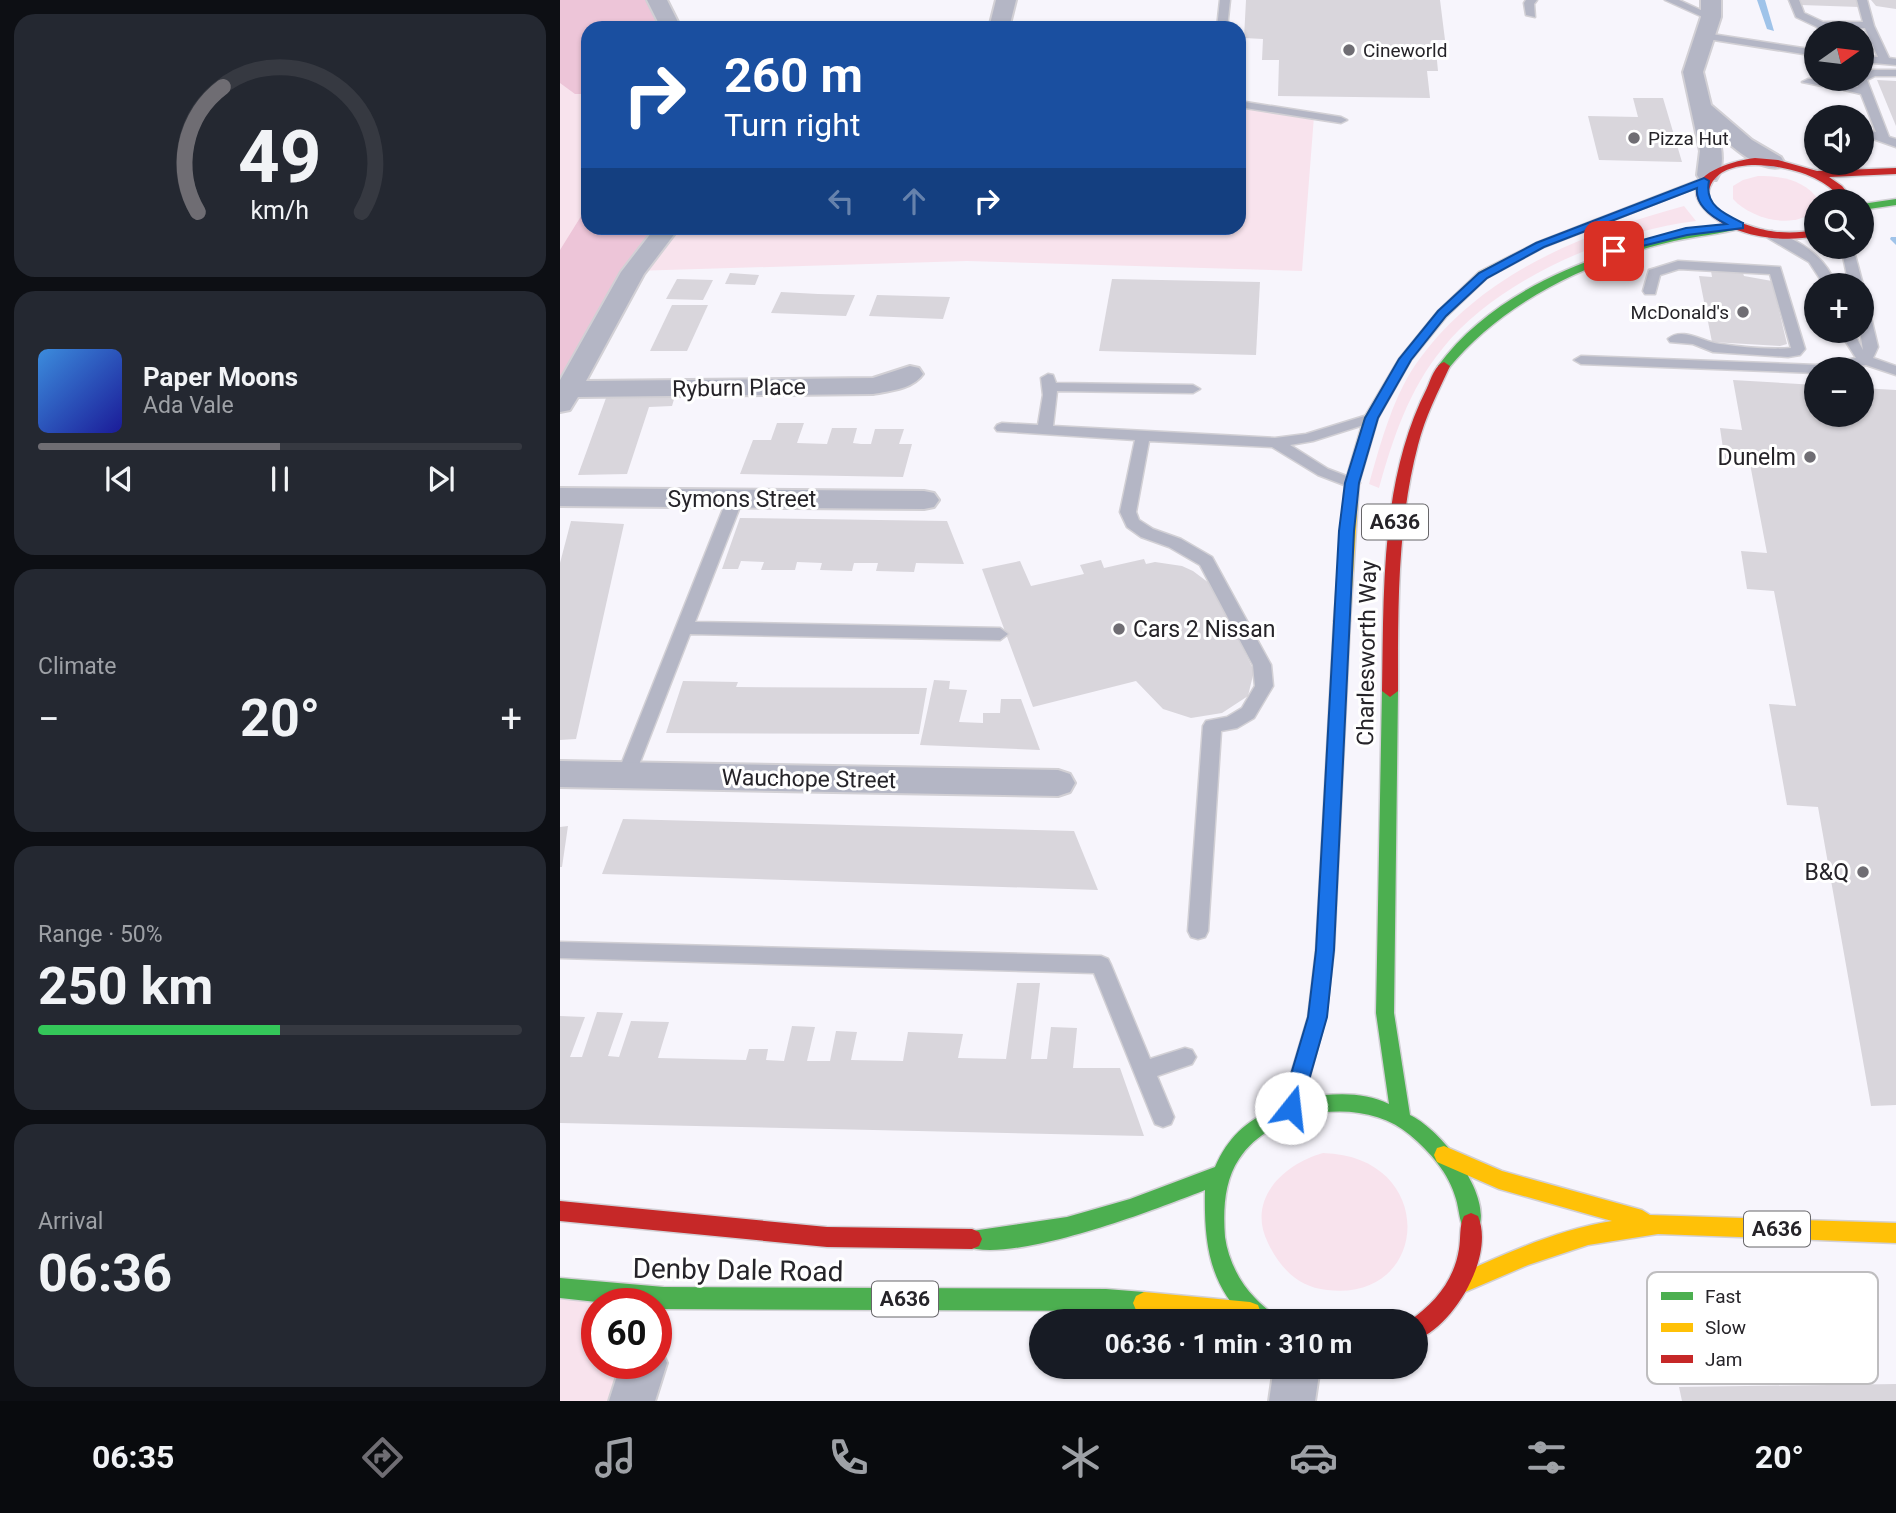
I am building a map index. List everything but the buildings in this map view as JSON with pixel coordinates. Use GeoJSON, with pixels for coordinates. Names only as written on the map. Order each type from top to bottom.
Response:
{"type":"FeatureCollection","features":[{"type":"Feature","properties":{"kind":"main road","name":"Charlesworth Way"},"geometry":{"type":"LineString","coordinates":[[1291,1108],[1317,1017],[1325,950],[1347,531],[1352,483],[1371,418],[1405,359],[1442,314],[1483,275],[1540,245],[1706,178],[1729,165],[1773,162],[1804,170]]}},
{"type":"Feature","properties":{"kind":"main road"},"geometry":{"type":"LineString","coordinates":[[1874,172],[1896,171]]}},
{"type":"Feature","properties":{"kind":"main road"},"geometry":{"type":"LineString","coordinates":[[1820,175],[1839,189]]}},
{"type":"Feature","properties":{"kind":"main road"},"geometry":{"type":"LineString","coordinates":[[1706,178],[1701,193],[1706,205],[1719,216],[1739,226],[1772,235],[1804,234]]}},
{"type":"Feature","properties":{"kind":"main road"},"geometry":{"type":"LineString","coordinates":[[1874,205],[1896,202]]}},
{"type":"Feature","properties":{"kind":"main road","name":"Charlesworth Way"},"geometry":{"type":"LineString","coordinates":[[1401,1116],[1385,1013],[1387,765],[1393,533],[1411,446],[1434,386],[1457,349],[1521,297],[1567,269],[1614,251],[1686,232],[1739,226]]}},
{"type":"Feature","properties":{"kind":"main road","name":"A636"},"geometry":{"type":"LineString","coordinates":[[1252,1309],[1225,1275],[1214,1242],[1212,1207],[1220,1175],[1230,1155],[1244,1138],[1265,1120],[1291,1108],[1327,1100],[1365,1103],[1401,1116],[1426,1133],[1444,1154],[1463,1184],[1471,1217],[1471,1250],[1458,1285],[1443,1308],[1428,1320]]}},
{"type":"Feature","properties":{"kind":"main road","name":"A636"},"geometry":{"type":"LineString","coordinates":[[1444,1154],[1499,1180],[1658,1224]]}},
{"type":"Feature","properties":{"kind":"main road","name":"Denby Dale Road"},"geometry":{"type":"LineString","coordinates":[[560,1211],[827,1237],[1006,1239],[1128,1210],[1220,1175]]}},
{"type":"Feature","properties":{"kind":"main road","name":"A636"},"geometry":{"type":"LineString","coordinates":[[1458,1285],[1525,1256],[1588,1235],[1658,1224],[1896,1233]]}},
{"type":"Feature","properties":{"kind":"main road","name":"Denby Dale Road"},"geometry":{"type":"LineString","coordinates":[[560,1288],[581,1293]]}},
{"type":"Feature","properties":{"kind":"main road","name":"Denby Dale Road"},"geometry":{"type":"LineString","coordinates":[[672,1311],[1106,1300],[1186,1309]]}},
{"type":"Feature","properties":{"kind":"street"},"geometry":{"type":"LineString","coordinates":[[657,0],[668,21]]}},
{"type":"Feature","properties":{"kind":"street"},"geometry":{"type":"LineString","coordinates":[[1001,21],[1006,0]]}},
{"type":"Feature","properties":{"kind":"street"},"geometry":{"type":"LineString","coordinates":[[1706,178],[1711,150],[1693,72],[1709,18]]}},
{"type":"Feature","properties":{"kind":"street"},"geometry":{"type":"LineString","coordinates":[[1700,106],[1744,145],[1773,162]]}},
{"type":"Feature","properties":{"kind":"street"},"geometry":{"type":"LineString","coordinates":[[563,397],[633,271],[661,235]]}},
{"type":"Feature","properties":{"kind":"street","name":"Ryburn Place"},"geometry":{"type":"LineString","coordinates":[[563,397],[873,386],[891,383],[909,374]]}},
{"type":"Feature","properties":{"kind":"street","name":"Symons Street"},"geometry":{"type":"LineString","coordinates":[[560,497],[924,500]]}},
{"type":"Feature","properties":{"kind":"street","name":"Wauchope Street"},"geometry":{"type":"LineString","coordinates":[[560,774],[1058,783]]}},
{"type":"Feature","properties":{"kind":"street"},"geometry":{"type":"LineString","coordinates":[[632,1401],[639,1379]]}},
{"type":"Feature","properties":{"kind":"street"},"geometry":{"type":"LineString","coordinates":[[1292,1401],[1295,1379]]}},
{"type":"Feature","properties":{"kind":"lane"},"geometry":{"type":"LineString","coordinates":[[1223,21],[1225,0]]}},
{"type":"Feature","properties":{"kind":"lane"},"geometry":{"type":"LineString","coordinates":[[1531,15],[1529,3],[1532,0]]}},
{"type":"Feature","properties":{"kind":"lane"},"geometry":{"type":"LineString","coordinates":[[1670,0],[1709,18],[1804,49]]}},
{"type":"Feature","properties":{"kind":"lane"},"geometry":{"type":"LineString","coordinates":[[1794,0],[1800,15],[1810,21]]}},
{"type":"Feature","properties":{"kind":"lane"},"geometry":{"type":"LineString","coordinates":[[1862,0],[1869,21]]}},
{"type":"Feature","properties":{"kind":"lane"},"geometry":{"type":"LineString","coordinates":[[1874,34],[1891,62]]}},
{"type":"Feature","properties":{"kind":"lane"},"geometry":{"type":"LineString","coordinates":[[1874,73],[1896,74]]}},
{"type":"Feature","properties":{"kind":"lane"},"geometry":{"type":"LineString","coordinates":[[1867,91],[1890,141]]}},
{"type":"Feature","properties":{"kind":"lane"},"geometry":{"type":"LineString","coordinates":[[1246,105],[1341,120]]}},
{"type":"Feature","properties":{"kind":"lane"},"geometry":{"type":"LineString","coordinates":[[1772,235],[1816,260],[1826,273]]}},
{"type":"Feature","properties":{"kind":"lane"},"geometry":{"type":"LineString","coordinates":[[1650,291],[1654,273],[1678,265],[1775,270],[1798,349],[1788,353],[1713,348],[1695,340],[1675,339]]}},
{"type":"Feature","properties":{"kind":"lane"},"geometry":{"type":"LineString","coordinates":[[1850,343],[1861,357]]}},
{"type":"Feature","properties":{"kind":"lane"},"geometry":{"type":"LineString","coordinates":[[1581,360],[1804,369]]}},
{"type":"Feature","properties":{"kind":"lane"},"geometry":{"type":"LineString","coordinates":[[1874,364],[1896,372]]}},
{"type":"Feature","properties":{"kind":"lane"},"geometry":{"type":"LineString","coordinates":[[1045,430],[1049,382],[1193,389]]}},
{"type":"Feature","properties":{"kind":"lane"},"geometry":{"type":"LineString","coordinates":[[1002,428],[1275,443],[1308,438],[1371,418]]}},
{"type":"Feature","properties":{"kind":"lane"},"geometry":{"type":"LineString","coordinates":[[1143,436],[1128,512],[1133,523],[1147,533],[1175,543],[1206,561],[1262,665],[1264,686],[1248,713],[1231,723],[1212,726],[1198,931]]}},
{"type":"Feature","properties":{"kind":"lane"},"geometry":{"type":"LineString","coordinates":[[1275,443],[1323,472],[1352,483]]}},
{"type":"Feature","properties":{"kind":"lane"},"geometry":{"type":"LineString","coordinates":[[626,775],[735,499]]}},
{"type":"Feature","properties":{"kind":"lane"},"geometry":{"type":"LineString","coordinates":[[684,628],[1000,634]]}},
{"type":"Feature","properties":{"kind":"lane"},"geometry":{"type":"LineString","coordinates":[[560,950],[1101,965],[1163,1117]]}},
{"type":"Feature","properties":{"kind":"lane"},"geometry":{"type":"LineString","coordinates":[[1144,1071],[1185,1057]]}},
{"type":"Feature","properties":{"kind":"shaded area"},"geometry":{"type":"Polygon","coordinates":[[[560,0],[581,21],[581,235],[1246,235],[1246,105],[1314,116],[1302,271],[967,261],[633,271],[560,404],[560,0]]]}},
{"type":"Feature","properties":{"kind":"shaded area"},"geometry":{"type":"Polygon","coordinates":[[[560,0],[657,0],[668,21],[581,21],[581,94],[575,94],[560,83],[560,0]]]}},
{"type":"Feature","properties":{"kind":"shaded area"},"geometry":{"type":"Polygon","coordinates":[[[1758,176],[1784,178],[1807,188],[1804,189],[1804,217],[1797,220],[1773,220],[1741,206],[1733,199],[1733,186],[1758,176]]]}},
{"type":"Feature","properties":{"kind":"shaded area"},"geometry":{"type":"Polygon","coordinates":[[[1684,206],[1696,221],[1628,236],[1558,263],[1493,301],[1466,323],[1431,364],[1412,397],[1396,433],[1379,488],[1369,484],[1389,418],[1403,386],[1421,357],[1447,327],[1475,301],[1539,259],[1574,243],[1684,206]]]}},
{"type":"Feature","properties":{"kind":"shaded area"},"geometry":{"type":"Polygon","coordinates":[[[581,216],[581,235],[662,235],[633,272],[560,404],[560,250],[581,216]]]}},
{"type":"Feature","properties":{"kind":"shaded area"},"geometry":{"type":"Polygon","coordinates":[[[1323,1153],[1361,1160],[1387,1178],[1403,1201],[1408,1227],[1402,1253],[1387,1274],[1361,1288],[1327,1290],[1307,1285],[1284,1268],[1268,1243],[1262,1227],[1265,1198],[1273,1186],[1295,1166],[1323,1153]]]}},
{"type":"Feature","properties":{"kind":"shaded area"},"geometry":{"type":"Polygon","coordinates":[[[560,1288],[581,1290],[581,1379],[639,1379],[632,1401],[560,1401],[560,1288]]]}},
{"type":"Feature","properties":{"kind":"waterway"},"geometry":{"type":"LineString","coordinates":[[1761,0],[1771,29]]}},
{"type":"Feature","properties":{"kind":"traffic: fast"},"geometry":{"type":"LineString","coordinates":[[1874,205],[1896,202]]}},
{"type":"Feature","properties":{"kind":"traffic: fast"},"geometry":{"type":"LineString","coordinates":[[1444,366],[1463,345],[1499,315],[1526,296],[1583,266],[1674,237],[1739,226]]}},
{"type":"Feature","properties":{"kind":"traffic: fast"},"geometry":{"type":"LineString","coordinates":[[1291,1108],[1317,1017],[1325,950],[1342,621]]}},
{"type":"Feature","properties":{"kind":"traffic: fast"},"geometry":{"type":"LineString","coordinates":[[1390,691],[1385,1013],[1401,1117]]}},
{"type":"Feature","properties":{"kind":"traffic: fast"},"geometry":{"type":"LineString","coordinates":[[1250,1309],[1231,1285],[1221,1262],[1215,1237],[1215,1190],[1231,1153],[1259,1125],[1295,1108],[1335,1102],[1377,1108],[1415,1127],[1452,1166],[1466,1197],[1471,1223]]}},
{"type":"Feature","properties":{"kind":"traffic: fast"},"geometry":{"type":"LineString","coordinates":[[972,1239],[1004,1238],[1067,1227],[1130,1208],[1220,1175]]}},
{"type":"Feature","properties":{"kind":"traffic: fast"},"geometry":{"type":"LineString","coordinates":[[560,1288],[664,1298],[1106,1300],[1144,1303]]}},
{"type":"Feature","properties":{"kind":"traffic: slow"},"geometry":{"type":"LineString","coordinates":[[1342,621],[1352,483],[1371,418],[1405,359],[1442,314],[1483,275],[1540,245],[1704,181]]}},
{"type":"Feature","properties":{"kind":"traffic: slow"},"geometry":{"type":"LineString","coordinates":[[1444,1155],[1499,1180],[1642,1220]]}},
{"type":"Feature","properties":{"kind":"traffic: slow"},"geometry":{"type":"LineString","coordinates":[[1458,1285],[1525,1256],[1588,1235],[1658,1224],[1896,1233]]}},
{"type":"Feature","properties":{"kind":"traffic: slow"},"geometry":{"type":"LineString","coordinates":[[1144,1303],[1208,1309]]}},
{"type":"Feature","properties":{"kind":"traffic: jam"},"geometry":{"type":"LineString","coordinates":[[1804,235],[1779,236],[1725,219],[1706,203],[1702,194],[1705,183],[1717,171],[1734,164],[1755,161],[1801,168],[1822,177],[1839,189]]}},
{"type":"Feature","properties":{"kind":"traffic: jam"},"geometry":{"type":"LineString","coordinates":[[1874,172],[1896,171]]}},
{"type":"Feature","properties":{"kind":"traffic: jam"},"geometry":{"type":"LineString","coordinates":[[1390,691],[1393,566],[1402,484],[1411,443],[1425,404],[1444,366]]}},
{"type":"Feature","properties":{"kind":"traffic: jam"},"geometry":{"type":"LineString","coordinates":[[560,1211],[827,1237],[972,1239]]}},
{"type":"Feature","properties":{"kind":"traffic: jam"},"geometry":{"type":"LineString","coordinates":[[1428,1321],[1458,1284],[1469,1254],[1471,1223]]}},
{"type":"Feature","properties":{"kind":"place","name":"Cineworld"},"geometry":{"type":"Point","coordinates":[1349,50]}},
{"type":"Feature","properties":{"kind":"place","name":"Pizza Hut"},"geometry":{"type":"Point","coordinates":[1634,138]}},
{"type":"Feature","properties":{"kind":"place","name":"McDonald's"},"geometry":{"type":"Point","coordinates":[1743,312]}},
{"type":"Feature","properties":{"kind":"place","name":"Dunelm"},"geometry":{"type":"Point","coordinates":[1810,457]}},
{"type":"Feature","properties":{"kind":"place","name":"Cars 2 Nissan"},"geometry":{"type":"Point","coordinates":[1119,629]}},
{"type":"Feature","properties":{"kind":"place","name":"B&Q"},"geometry":{"type":"Point","coordinates":[1863,872]}},
{"type":"Feature","properties":{"kind":"route"},"geometry":{"type":"LineString","coordinates":[[1291,1108],[1317,1017],[1320,995],[1325,950],[1347,531],[1352,483],[1371,418],[1405,359],[1442,314],[1483,275],[1540,245],[1704,181],[1701,193],[1706,205],[1719,216],[1739,226],[1686,232],[1614,251]]}}]}
